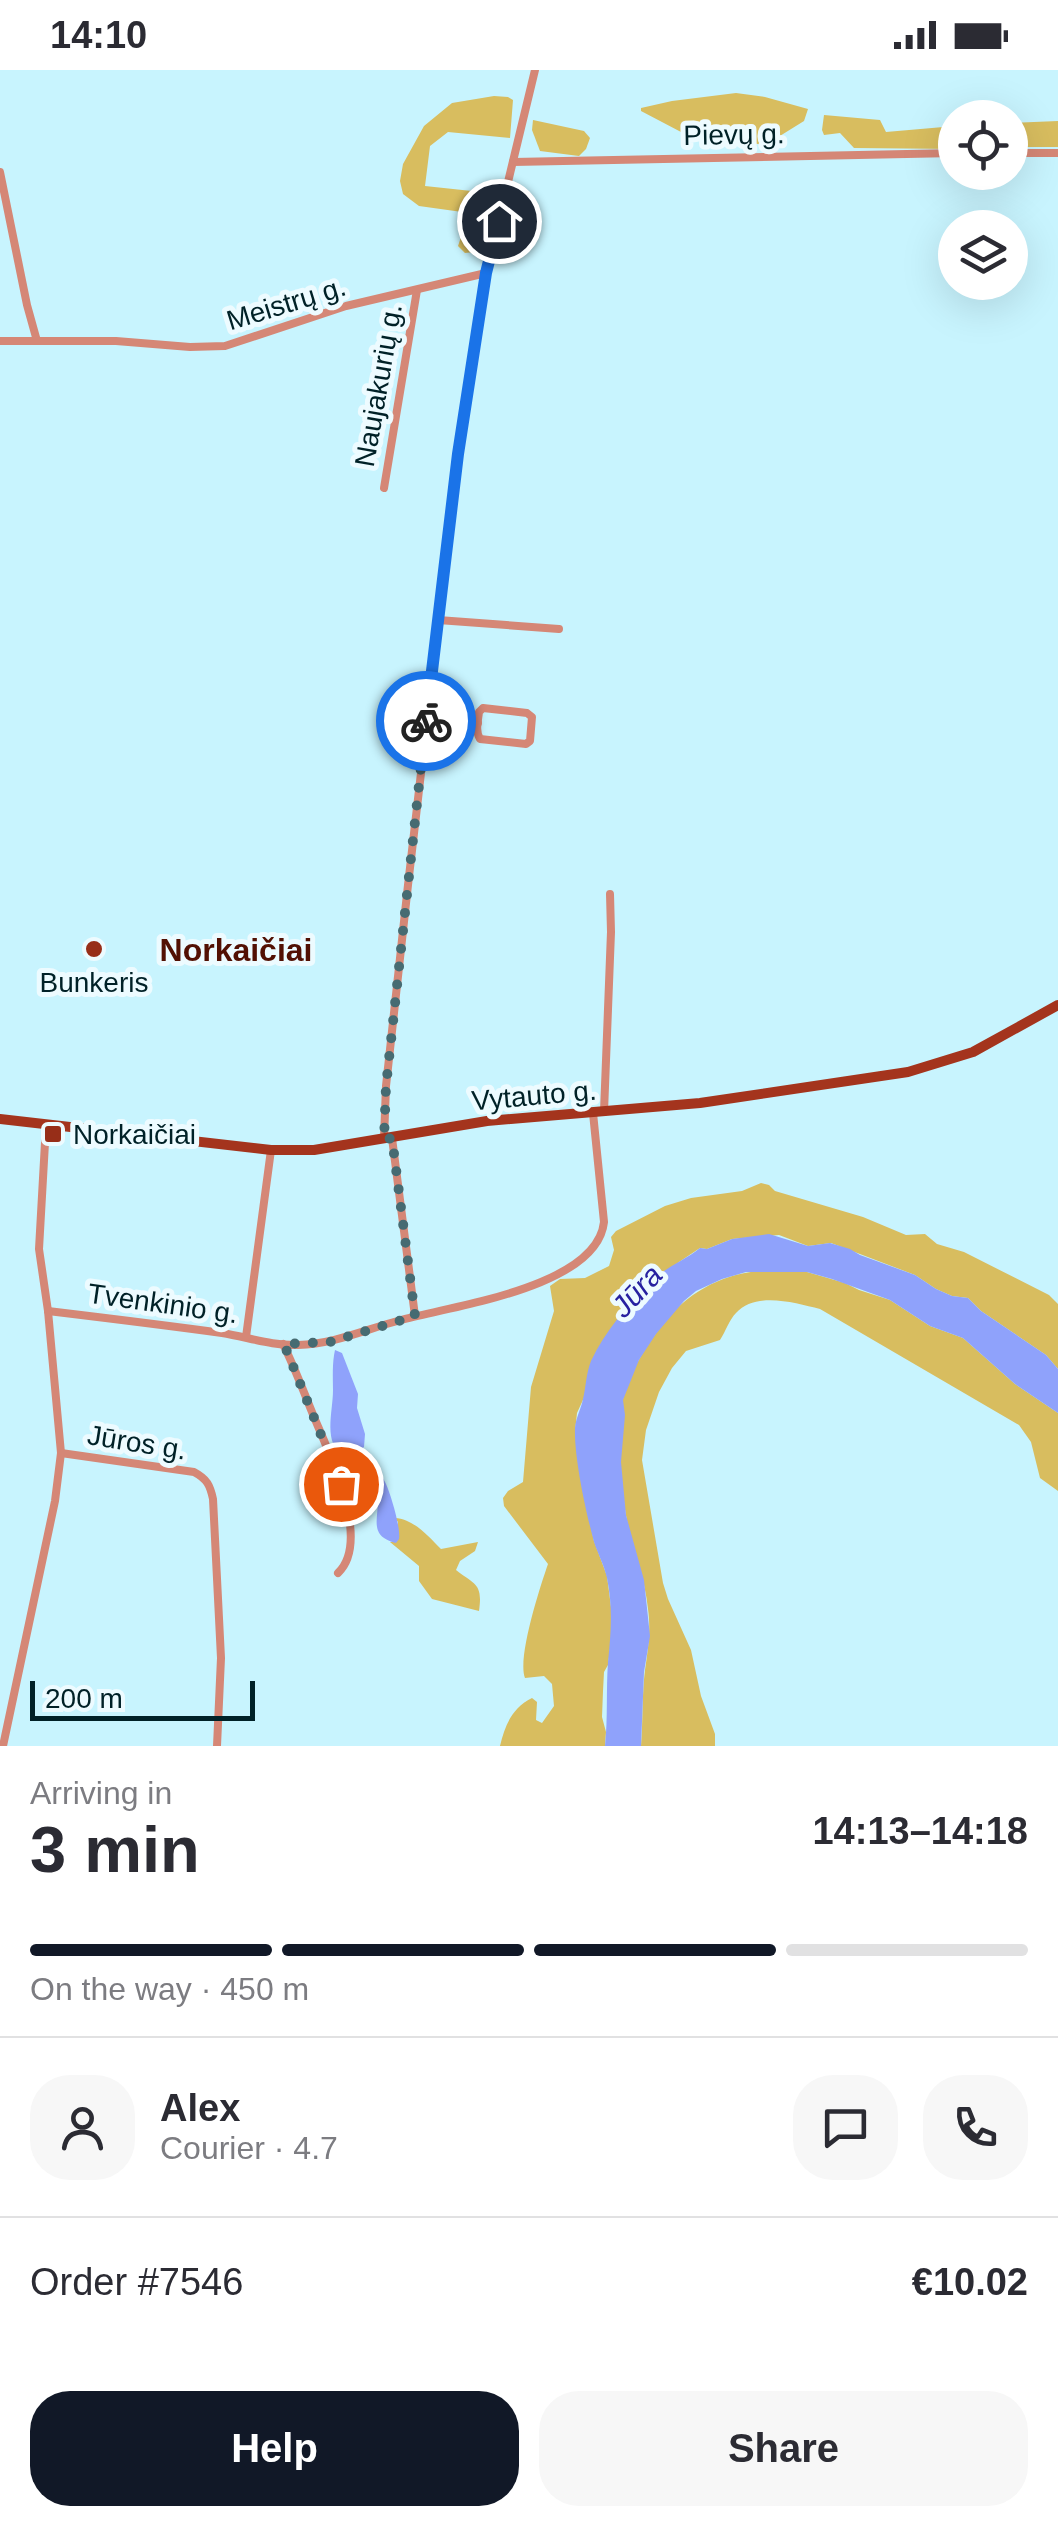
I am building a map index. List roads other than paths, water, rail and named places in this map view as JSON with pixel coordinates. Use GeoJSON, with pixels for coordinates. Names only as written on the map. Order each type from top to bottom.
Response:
{"type":"FeatureCollection","features":[{"type":"Feature","properties":{"kind":"main road","name":"Vytauto g."},"geometry":{"type":"LineString","coordinates":[[0,1120],[271,1150],[314,1150],[487,1121],[744,1097],[925,1068],[992,1043],[1058,1005]]}},
{"type":"Feature","properties":{"kind":"street"},"geometry":{"type":"LineString","coordinates":[[415,1316],[388,1139],[388,1068],[458,454],[486,273],[535,70]]}},
{"type":"Feature","properties":{"kind":"street","name":"Pievų g."},"geometry":{"type":"LineString","coordinates":[[514,162],[938,153]]}},
{"type":"Feature","properties":{"kind":"street"},"geometry":{"type":"LineString","coordinates":[[1028,153],[1058,153]]}},
{"type":"Feature","properties":{"kind":"street"},"geometry":{"type":"LineString","coordinates":[[0,172],[37,340]]}},
{"type":"Feature","properties":{"kind":"street","name":"Meistrų g."},"geometry":{"type":"LineString","coordinates":[[0,341],[226,346],[346,306],[486,273]]}},
{"type":"Feature","properties":{"kind":"street","name":"Naujakurių g."},"geometry":{"type":"LineString","coordinates":[[384,488],[417,290]]}},
{"type":"Feature","properties":{"kind":"street"},"geometry":{"type":"LineString","coordinates":[[438,620],[559,629]]}},
{"type":"Feature","properties":{"kind":"street"},"geometry":{"type":"LineString","coordinates":[[484,708],[527,713],[532,716],[530,741],[526,744],[480,739],[478,722],[479,712],[484,708]]}},
{"type":"Feature","properties":{"kind":"street"},"geometry":{"type":"LineString","coordinates":[[426,718],[478,722]]}},
{"type":"Feature","properties":{"kind":"street","name":"Tvenkinio g."},"geometry":{"type":"LineString","coordinates":[[48,1312],[284,1344],[330,1342],[523,1290],[577,1262],[596,1246],[604,1222],[599,1112],[609,1016],[610,894]]}},
{"type":"Feature","properties":{"kind":"street","name":"Jūros g."},"geometry":{"type":"LineString","coordinates":[[46,1125],[39,1238],[61,1453],[194,1472],[210,1486],[222,1658],[216,1746]]}},
{"type":"Feature","properties":{"kind":"street"},"geometry":{"type":"LineString","coordinates":[[246,1337],[271,1150]]}},
{"type":"Feature","properties":{"kind":"street"},"geometry":{"type":"LineString","coordinates":[[284,1344],[341,1484],[350,1550],[338,1573]]}},
{"type":"Feature","properties":{"kind":"street"},"geometry":{"type":"LineString","coordinates":[[3,1746],[55,1501],[61,1453]]}},
{"type":"Feature","properties":{"kind":"water"},"geometry":{"type":"Polygon","coordinates":[[[769,1234],[808,1246],[830,1243],[850,1249],[915,1275],[952,1296],[968,1298],[1046,1355],[1058,1369],[1058,1413],[1015,1384],[963,1338],[930,1326],[890,1300],[832,1279],[807,1272],[746,1272],[696,1291],[656,1334],[639,1360],[623,1400],[621,1462],[626,1515],[644,1580],[650,1636],[644,1672],[641,1746],[605,1746],[610,1599],[588,1516],[575,1440],[589,1366],[617,1319],[662,1272],[700,1248],[769,1234]]]}},
{"type":"Feature","properties":{"kind":"water"},"geometry":{"type":"Polygon","coordinates":[[[335,1350],[342,1353],[358,1394],[357,1408],[365,1434],[364,1447],[345,1458],[333,1444],[330,1427],[335,1350]]]}},
{"type":"Feature","properties":{"kind":"water"},"geometry":{"type":"Polygon","coordinates":[[[370,1465],[383,1478],[390,1496],[399,1528],[396,1543],[380,1535],[377,1529],[378,1500],[364,1469],[370,1465]]]}},
{"type":"Feature","properties":{"kind":"place","name":"Bunkeris"},"geometry":{"type":"Point","coordinates":[94,949]}},
{"type":"Feature","properties":{"kind":"place","name":"Norkaičiai"},"geometry":{"type":"Point","coordinates":[53,1134]}},
{"type":"Feature","properties":{"kind":"district","name":"Norkaičiai"},"geometry":{"type":"Point","coordinates":[236,950]}},
{"type":"Feature","properties":{"kind":"water label","name":"Jūra"},"geometry":{"type":"Point","coordinates":[637,1291]}}]}
